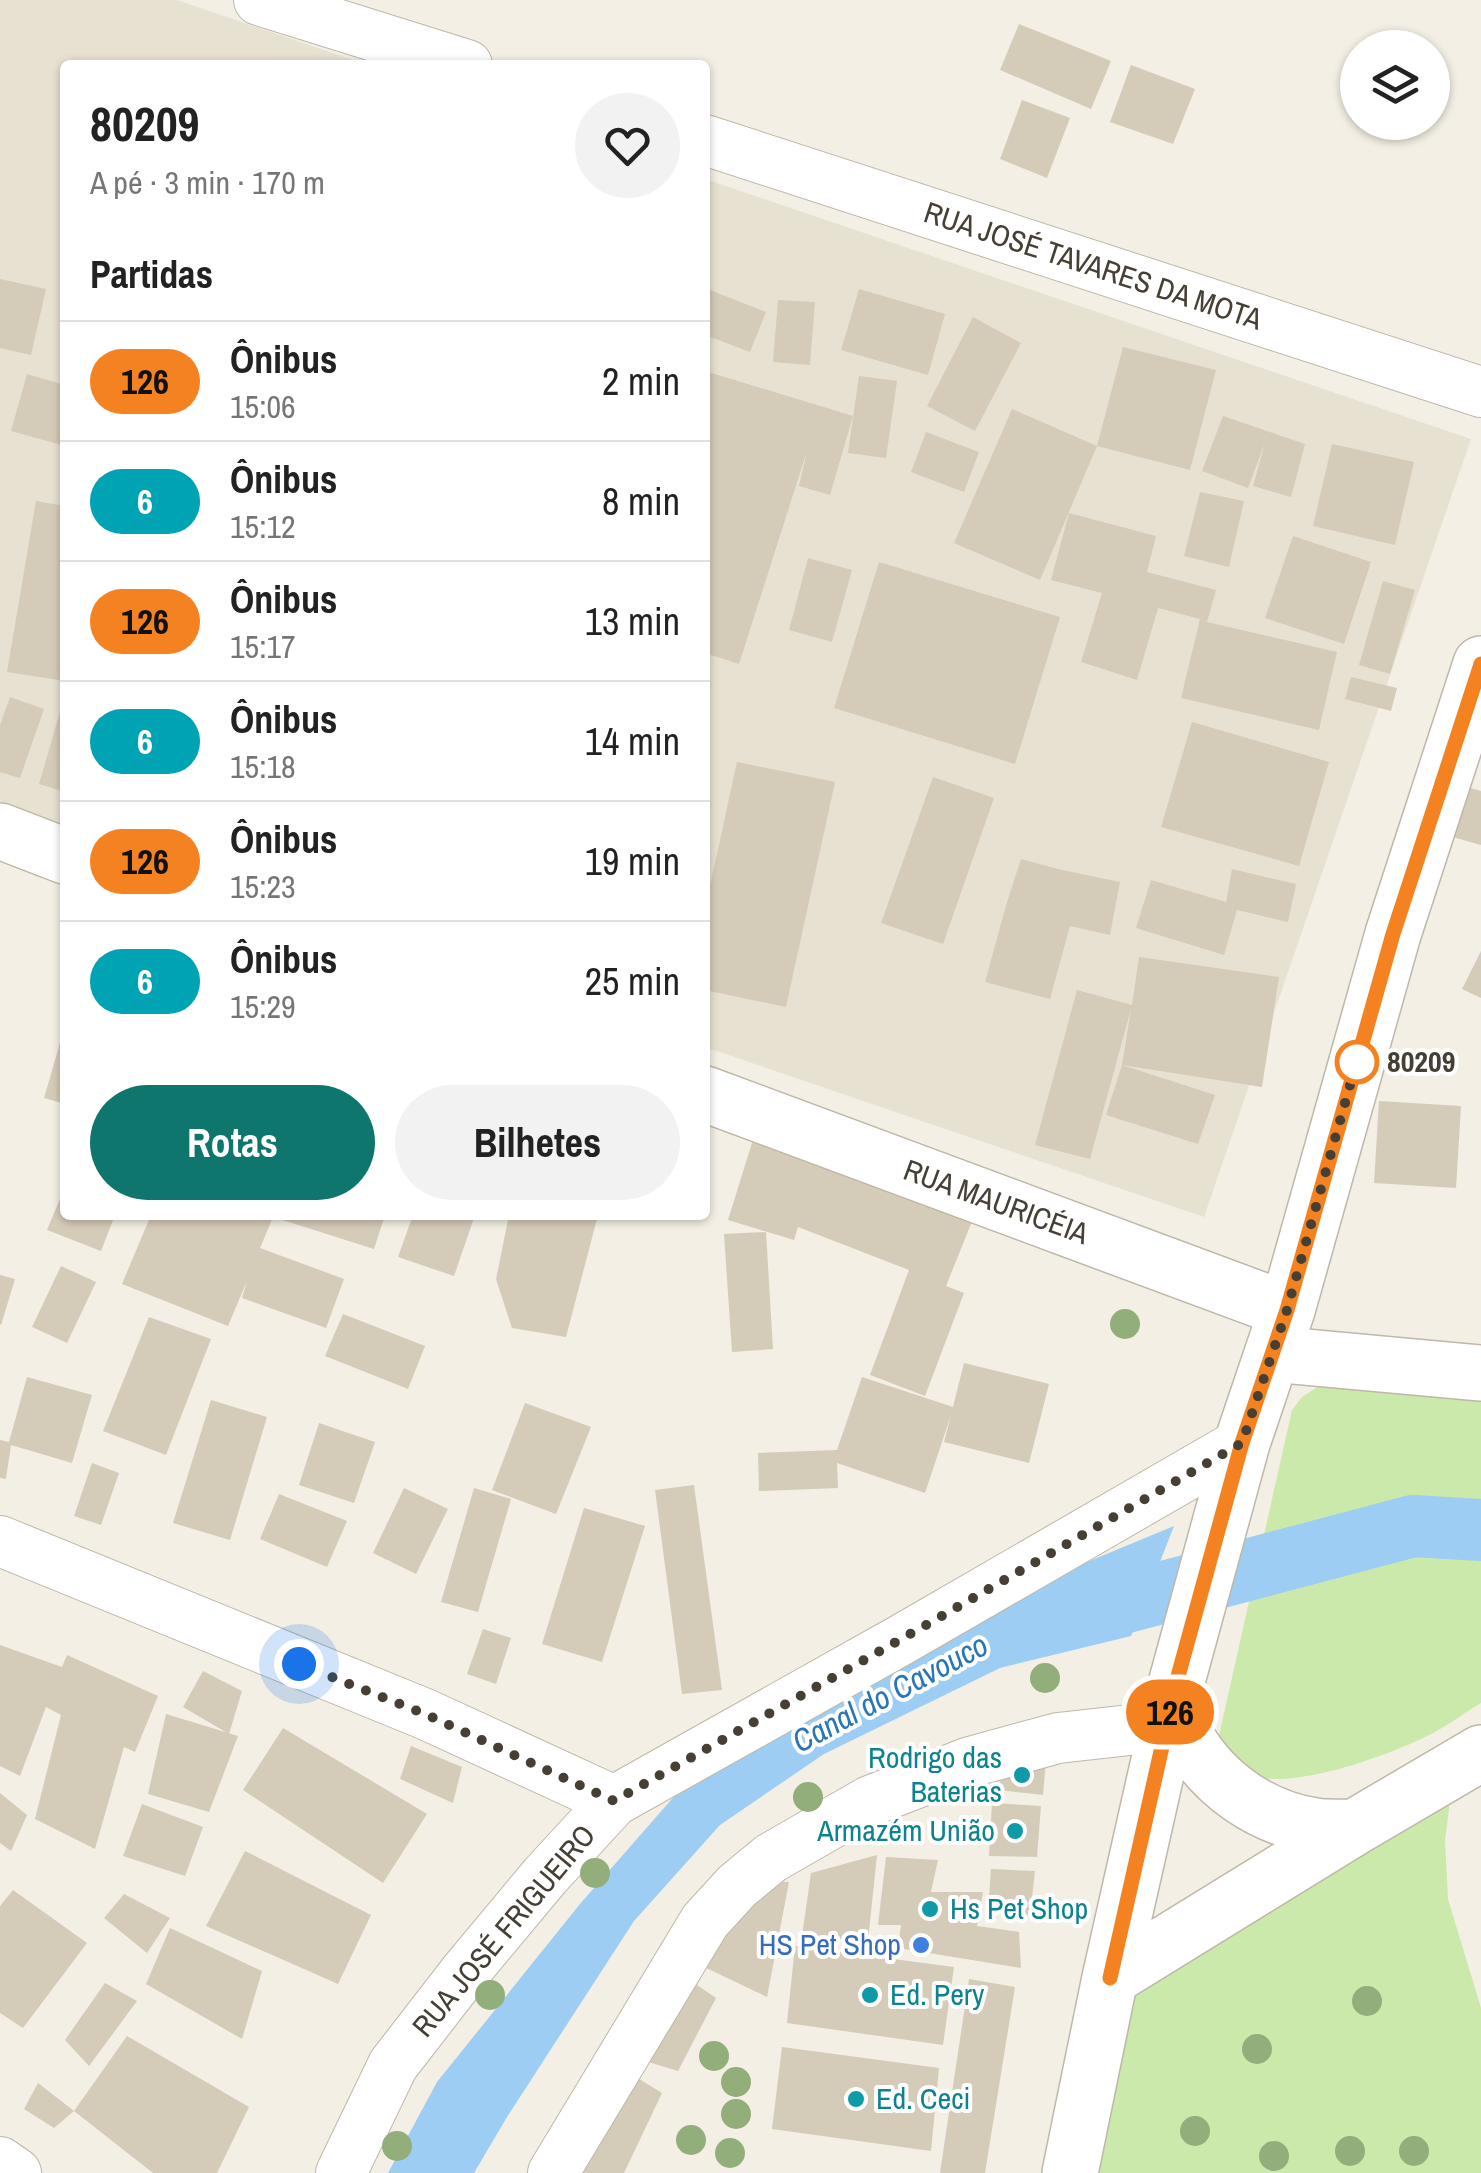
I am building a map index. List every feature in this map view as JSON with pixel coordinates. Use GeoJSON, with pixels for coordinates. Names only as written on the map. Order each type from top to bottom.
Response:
{"type":"FeatureCollection","features":[{"type":"Feature","properties":{"kind":"street"},"geometry":{"type":"LineString","coordinates":[[259,0],[451,60]]}},
{"type":"Feature","properties":{"kind":"street","name":"RUA JOSÉ TAVARES DA MOTA"},"geometry":{"type":"LineString","coordinates":[[710,142],[1481,392]]}},
{"type":"Feature","properties":{"kind":"street"},"geometry":{"type":"LineString","coordinates":[[1070,2173],[1172,1703],[1237,1462],[1279,1332],[1393,934],[1481,664]]}},
{"type":"Feature","properties":{"kind":"street"},"geometry":{"type":"LineString","coordinates":[[0,832],[60,854]]}},
{"type":"Feature","properties":{"kind":"street","name":"RUA MAURICÉIA"},"geometry":{"type":"LineString","coordinates":[[710,1096],[1279,1332],[1481,1372]]}},
{"type":"Feature","properties":{"kind":"street","name":"RUA JOSÉ FRIGUEIRO"},"geometry":{"type":"LineString","coordinates":[[341,2173],[393,2066],[534,1889],[614,1801],[918,1630],[1237,1462]]}},
{"type":"Feature","properties":{"kind":"street"},"geometry":{"type":"LineString","coordinates":[[0,1541],[425,1714],[614,1801]]}},
{"type":"Feature","properties":{"kind":"street"},"geometry":{"type":"LineString","coordinates":[[1172,1703],[1187,1738],[1211,1771],[1240,1797],[1276,1816],[1315,1826],[1355,1827]]}},
{"type":"Feature","properties":{"kind":"street"},"geometry":{"type":"LineString","coordinates":[[552,2173],[705,1921],[771,1858],[870,1801],[970,1762],[1172,1703]]}},
{"type":"Feature","properties":{"kind":"street"},"geometry":{"type":"LineString","coordinates":[[1110,1978],[1481,1753]]}},
{"type":"Feature","properties":{"kind":"street"},"geometry":{"type":"LineString","coordinates":[[0,2162],[16,2173]]}},
{"type":"Feature","properties":{"kind":"shaded area"},"geometry":{"type":"Polygon","coordinates":[[[0,0],[177,0],[353,60],[60,60],[60,828],[0,807],[0,0]]]}},
{"type":"Feature","properties":{"kind":"shaded area"},"geometry":{"type":"Polygon","coordinates":[[[710,181],[1471,439],[1204,1217],[710,1049],[710,181]]]}},
{"type":"Feature","properties":{"kind":"green space"},"geometry":{"type":"Polygon","coordinates":[[[1325,1382],[1481,1387],[1481,1703],[1435,1732],[1370,1760],[1315,1775],[1266,1779],[1244,1772],[1218,1740],[1292,1410],[1302,1397],[1325,1382]]]}},
{"type":"Feature","properties":{"kind":"green space"},"geometry":{"type":"Polygon","coordinates":[[[1450,1801],[1445,1840],[1448,1899],[1481,2008],[1481,2173],[1081,2173],[1111,2000],[1450,1801]]]}},
{"type":"Feature","properties":{"kind":"water","name":"Canal do Cavouco"},"geometry":{"type":"Polygon","coordinates":[[[1174,1526],[1131,1636],[1000,1668],[824,1754],[720,1825],[634,1921],[474,2173],[388,2173],[437,2082],[580,1904],[685,1784],[962,1614],[1174,1526]]]}},
{"type":"Feature","properties":{"kind":"building"},"geometry":{"type":"Polygon","coordinates":[[[1019,24],[1111,61],[1091,109],[1000,70],[1019,24]]]}},
{"type":"Feature","properties":{"kind":"building"},"geometry":{"type":"Polygon","coordinates":[[[1131,65],[1195,89],[1173,144],[1110,122],[1131,65]]]}},
{"type":"Feature","properties":{"kind":"building"},"geometry":{"type":"Polygon","coordinates":[[[1022,100],[1070,118],[1047,178],[1000,159],[1022,100]]]}},
{"type":"Feature","properties":{"kind":"building"},"geometry":{"type":"Polygon","coordinates":[[[0,279],[46,289],[31,355],[0,348],[0,279]]]}},
{"type":"Feature","properties":{"kind":"building"},"geometry":{"type":"Polygon","coordinates":[[[859,289],[945,314],[928,375],[841,350],[859,289]]]}},
{"type":"Feature","properties":{"kind":"building"},"geometry":{"type":"Polygon","coordinates":[[[710,290],[766,312],[750,352],[710,337],[710,290]]]}},
{"type":"Feature","properties":{"kind":"building"},"geometry":{"type":"Polygon","coordinates":[[[778,300],[815,302],[810,365],[773,362],[778,300]]]}},
{"type":"Feature","properties":{"kind":"building"},"geometry":{"type":"Polygon","coordinates":[[[973,317],[1021,343],[975,431],[927,406],[973,317]]]}},
{"type":"Feature","properties":{"kind":"building"},"geometry":{"type":"Polygon","coordinates":[[[1123,347],[1216,370],[1190,470],[1097,446],[1123,347]]]}},
{"type":"Feature","properties":{"kind":"building"},"geometry":{"type":"Polygon","coordinates":[[[710,373],[853,416],[830,495],[799,486],[807,451],[739,664],[710,655],[710,373]]]}},
{"type":"Feature","properties":{"kind":"building"},"geometry":{"type":"Polygon","coordinates":[[[27,374],[60,384],[60,445],[11,431],[27,374]]]}},
{"type":"Feature","properties":{"kind":"building"},"geometry":{"type":"Polygon","coordinates":[[[859,376],[897,381],[886,458],[848,453],[859,376]]]}},
{"type":"Feature","properties":{"kind":"building"},"geometry":{"type":"Polygon","coordinates":[[[1012,409],[1097,446],[1040,580],[954,543],[1012,409]]]}},
{"type":"Feature","properties":{"kind":"building"},"geometry":{"type":"Polygon","coordinates":[[[1223,416],[1305,444],[1291,497],[1253,486],[1265,443],[1248,488],[1202,471],[1223,416]]]}},
{"type":"Feature","properties":{"kind":"building"},"geometry":{"type":"Polygon","coordinates":[[[926,432],[979,452],[964,492],[911,472],[926,432]]]}},
{"type":"Feature","properties":{"kind":"building"},"geometry":{"type":"Polygon","coordinates":[[[1332,444],[1414,462],[1395,545],[1313,526],[1332,444]]]}},
{"type":"Feature","properties":{"kind":"building"},"geometry":{"type":"Polygon","coordinates":[[[1200,492],[1244,501],[1229,567],[1184,556],[1200,492]]]}},
{"type":"Feature","properties":{"kind":"building"},"geometry":{"type":"Polygon","coordinates":[[[36,501],[60,505],[60,680],[7,672],[36,501]]]}},
{"type":"Feature","properties":{"kind":"building"},"geometry":{"type":"Polygon","coordinates":[[[1069,513],[1156,536],[1147,572],[1216,590],[1207,622],[1337,652],[1319,730],[1181,698],[1200,619],[1158,608],[1137,680],[1081,662],[1102,593],[1051,580],[1069,513]]]}},
{"type":"Feature","properties":{"kind":"building"},"geometry":{"type":"Polygon","coordinates":[[[1293,536],[1371,562],[1344,644],[1265,618],[1293,536]]]}},
{"type":"Feature","properties":{"kind":"building"},"geometry":{"type":"Polygon","coordinates":[[[808,558],[852,570],[832,642],[789,630],[808,558]]]}},
{"type":"Feature","properties":{"kind":"building"},"geometry":{"type":"Polygon","coordinates":[[[879,562],[1060,617],[1015,764],[834,708],[879,562]]]}},
{"type":"Feature","properties":{"kind":"building"},"geometry":{"type":"Polygon","coordinates":[[[1383,581],[1415,590],[1390,674],[1359,665],[1383,581]]]}},
{"type":"Feature","properties":{"kind":"building"},"geometry":{"type":"Polygon","coordinates":[[[1351,677],[1397,688],[1391,711],[1345,699],[1351,677]]]}},
{"type":"Feature","properties":{"kind":"building"},"geometry":{"type":"Polygon","coordinates":[[[10,697],[44,709],[20,778],[0,772],[0,725],[10,697]]]}},
{"type":"Feature","properties":{"kind":"building"},"geometry":{"type":"Polygon","coordinates":[[[60,712],[60,790],[39,784],[60,712]]]}},
{"type":"Feature","properties":{"kind":"building"},"geometry":{"type":"Polygon","coordinates":[[[1192,722],[1329,762],[1299,866],[1161,827],[1192,722]]]}},
{"type":"Feature","properties":{"kind":"building"},"geometry":{"type":"Polygon","coordinates":[[[737,762],[835,782],[786,1007],[710,991],[710,886],[737,762]]]}},
{"type":"Feature","properties":{"kind":"building"},"geometry":{"type":"Polygon","coordinates":[[[933,777],[994,798],[943,944],[881,923],[933,777]]]}},
{"type":"Feature","properties":{"kind":"building"},"geometry":{"type":"Polygon","coordinates":[[[1464,786],[1481,791],[1481,845],[1449,836],[1464,786]]]}},
{"type":"Feature","properties":{"kind":"building"},"geometry":{"type":"Polygon","coordinates":[[[1021,859],[1120,882],[1110,935],[1070,926],[1050,999],[985,982],[1021,859]]]}},
{"type":"Feature","properties":{"kind":"building"},"geometry":{"type":"Polygon","coordinates":[[[1232,869],[1296,884],[1288,922],[1237,910],[1224,955],[1136,928],[1151,880],[1226,902],[1232,869]]]}},
{"type":"Feature","properties":{"kind":"building"},"geometry":{"type":"Polygon","coordinates":[[[1481,951],[1481,998],[1462,989],[1481,951]]]}},
{"type":"Feature","properties":{"kind":"building"},"geometry":{"type":"Polygon","coordinates":[[[1139,957],[1279,977],[1262,1087],[1122,1065],[1131,1009],[1090,1159],[1035,1145],[1077,990],[1132,1005],[1139,957]]]}},
{"type":"Feature","properties":{"kind":"building"},"geometry":{"type":"Polygon","coordinates":[[[60,1043],[60,1103],[44,1098],[60,1043]]]}},
{"type":"Feature","properties":{"kind":"building"},"geometry":{"type":"Polygon","coordinates":[[[1122,1065],[1215,1095],[1198,1144],[1106,1115],[1122,1065]]]}},
{"type":"Feature","properties":{"kind":"building"},"geometry":{"type":"Polygon","coordinates":[[[1379,1101],[1461,1106],[1456,1188],[1374,1183],[1379,1101]]]}},
{"type":"Feature","properties":{"kind":"building"},"geometry":{"type":"Polygon","coordinates":[[[755,1133],[975,1214],[946,1286],[964,1293],[925,1396],[870,1375],[909,1270],[798,1227],[794,1240],[728,1220],[755,1133]]]}},
{"type":"Feature","properties":{"kind":"building"},"geometry":{"type":"Polygon","coordinates":[[[60,1199],[60,1220],[113,1220],[101,1251],[47,1230],[60,1199]]]}},
{"type":"Feature","properties":{"kind":"building"},"geometry":{"type":"Polygon","coordinates":[[[149,1220],[272,1220],[260,1248],[344,1279],[326,1328],[242,1298],[247,1281],[228,1326],[122,1284],[149,1220]]]}},
{"type":"Feature","properties":{"kind":"building"},"geometry":{"type":"Polygon","coordinates":[[[282,1220],[383,1220],[374,1249],[282,1220]]]}},
{"type":"Feature","properties":{"kind":"building"},"geometry":{"type":"Polygon","coordinates":[[[411,1220],[473,1220],[454,1276],[398,1257],[411,1220]]]}},
{"type":"Feature","properties":{"kind":"building"},"geometry":{"type":"Polygon","coordinates":[[[508,1220],[597,1220],[566,1337],[512,1328],[496,1279],[508,1220]]]}},
{"type":"Feature","properties":{"kind":"building"},"geometry":{"type":"Polygon","coordinates":[[[766,1232],[773,1349],[732,1352],[724,1234],[766,1232]]]}},
{"type":"Feature","properties":{"kind":"building"},"geometry":{"type":"Polygon","coordinates":[[[61,1266],[96,1282],[67,1343],[32,1327],[61,1266]]]}},
{"type":"Feature","properties":{"kind":"building"},"geometry":{"type":"Polygon","coordinates":[[[0,1275],[15,1279],[1,1325],[0,1324],[0,1275]]]}},
{"type":"Feature","properties":{"kind":"building"},"geometry":{"type":"Polygon","coordinates":[[[343,1314],[425,1346],[408,1389],[325,1356],[343,1314]]]}},
{"type":"Feature","properties":{"kind":"building"},"geometry":{"type":"Polygon","coordinates":[[[149,1317],[211,1339],[166,1455],[103,1431],[149,1317]]]}},
{"type":"Feature","properties":{"kind":"building"},"geometry":{"type":"Polygon","coordinates":[[[964,1363],[1049,1384],[1029,1463],[944,1442],[951,1415],[925,1493],[837,1463],[838,1488],[759,1491],[758,1453],[837,1450],[862,1377],[953,1407],[964,1363]]]}},
{"type":"Feature","properties":{"kind":"building"},"geometry":{"type":"Polygon","coordinates":[[[27,1377],[92,1395],[72,1463],[11,1445],[6,1479],[0,1478],[0,1440],[9,1442],[27,1377]]]}},
{"type":"Feature","properties":{"kind":"building"},"geometry":{"type":"Polygon","coordinates":[[[211,1400],[267,1417],[230,1540],[173,1523],[211,1400]]]}},
{"type":"Feature","properties":{"kind":"building"},"geometry":{"type":"Polygon","coordinates":[[[525,1403],[591,1427],[556,1514],[492,1490],[525,1403]]]}},
{"type":"Feature","properties":{"kind":"building"},"geometry":{"type":"Polygon","coordinates":[[[319,1423],[375,1442],[354,1503],[299,1485],[319,1423]]]}},
{"type":"Feature","properties":{"kind":"building"},"geometry":{"type":"Polygon","coordinates":[[[92,1463],[119,1473],[101,1525],[74,1516],[92,1463]]]}},
{"type":"Feature","properties":{"kind":"building"},"geometry":{"type":"Polygon","coordinates":[[[694,1485],[722,1690],[682,1694],[655,1490],[694,1485]]]}},
{"type":"Feature","properties":{"kind":"building"},"geometry":{"type":"Polygon","coordinates":[[[404,1488],[448,1509],[416,1574],[373,1553],[404,1488]]]}},
{"type":"Feature","properties":{"kind":"building"},"geometry":{"type":"Polygon","coordinates":[[[474,1488],[511,1499],[478,1612],[441,1602],[474,1488]]]}},
{"type":"Feature","properties":{"kind":"building"},"geometry":{"type":"Polygon","coordinates":[[[279,1494],[347,1521],[327,1567],[260,1539],[279,1494]]]}},
{"type":"Feature","properties":{"kind":"building"},"geometry":{"type":"Polygon","coordinates":[[[584,1508],[645,1526],[602,1662],[542,1644],[584,1508]]]}},
{"type":"Feature","properties":{"kind":"building"},"geometry":{"type":"Polygon","coordinates":[[[483,1629],[511,1638],[496,1684],[467,1674],[483,1629]]]}},
{"type":"Feature","properties":{"kind":"building"},"geometry":{"type":"Polygon","coordinates":[[[0,1645],[62,1667],[67,1655],[158,1696],[135,1752],[124,1747],[95,1849],[35,1819],[61,1715],[46,1707],[20,1776],[0,1766],[0,1645]]]}},
{"type":"Feature","properties":{"kind":"building"},"geometry":{"type":"Polygon","coordinates":[[[203,1671],[242,1691],[229,1734],[183,1707],[203,1671]]]}},
{"type":"Feature","properties":{"kind":"building"},"geometry":{"type":"Polygon","coordinates":[[[166,1714],[238,1736],[209,1812],[148,1794],[166,1714]]]}},
{"type":"Feature","properties":{"kind":"building"},"geometry":{"type":"Polygon","coordinates":[[[283,1728],[427,1814],[383,1883],[243,1790],[283,1728]]]}},
{"type":"Feature","properties":{"kind":"building"},"geometry":{"type":"Polygon","coordinates":[[[411,1746],[462,1767],[453,1803],[400,1779],[411,1746]]]}},
{"type":"Feature","properties":{"kind":"building","name":"Rodrigo das Baterias"},"geometry":{"type":"Polygon","coordinates":[[[1001,1759],[1046,1760],[1043,1795],[999,1790],[1001,1759]]]}},
{"type":"Feature","properties":{"kind":"building"},"geometry":{"type":"Polygon","coordinates":[[[0,1793],[27,1815],[11,1851],[0,1843],[0,1793]]]}},
{"type":"Feature","properties":{"kind":"building","name":"Armazém União"},"geometry":{"type":"Polygon","coordinates":[[[992,1803],[1041,1806],[1037,1857],[989,1856],[992,1803]]]}},
{"type":"Feature","properties":{"kind":"building"},"geometry":{"type":"Polygon","coordinates":[[[142,1804],[203,1827],[185,1876],[123,1856],[142,1804]]]}},
{"type":"Feature","properties":{"kind":"building"},"geometry":{"type":"Polygon","coordinates":[[[245,1851],[371,1915],[338,1984],[206,1926],[245,1851]]]}},
{"type":"Feature","properties":{"kind":"building"},"geometry":{"type":"Polygon","coordinates":[[[877,1855],[868,1941],[802,1936],[811,1873],[877,1855]]]}},
{"type":"Feature","properties":{"kind":"building","name":"Hs Pet Shop"},"geometry":{"type":"Polygon","coordinates":[[[886,1857],[938,1860],[931,1892],[983,1892],[977,1926],[1019,1932],[1021,1968],[898,1948],[901,1925],[878,1925],[886,1857]]]}},
{"type":"Feature","properties":{"kind":"building"},"geometry":{"type":"Polygon","coordinates":[[[991,1869],[1035,1871],[1030,1916],[988,1912],[991,1869]]]}},
{"type":"Feature","properties":{"kind":"building"},"geometry":{"type":"Polygon","coordinates":[[[759,1881],[789,1882],[767,1997],[702,1966],[759,1881]]]}},
{"type":"Feature","properties":{"kind":"building"},"geometry":{"type":"Polygon","coordinates":[[[13,1890],[87,1943],[23,2028],[0,2013],[0,1906],[13,1890]]]}},
{"type":"Feature","properties":{"kind":"building"},"geometry":{"type":"Polygon","coordinates":[[[124,1894],[170,1918],[147,1953],[104,1918],[124,1894]]]}},
{"type":"Feature","properties":{"kind":"building"},"geometry":{"type":"Polygon","coordinates":[[[170,1928],[262,1971],[242,2039],[146,1984],[170,1928]]]}},
{"type":"Feature","properties":{"kind":"building","name":"Ed. Pery"},"geometry":{"type":"Polygon","coordinates":[[[795,1946],[954,1967],[943,2045],[787,2023],[795,1946]]]}},
{"type":"Feature","properties":{"kind":"building"},"geometry":{"type":"Polygon","coordinates":[[[684,1976],[716,1998],[678,2071],[632,2057],[684,1976]]]}},
{"type":"Feature","properties":{"kind":"building"},"geometry":{"type":"Polygon","coordinates":[[[969,1979],[1015,1987],[985,2173],[940,2173],[969,1979]]]}},
{"type":"Feature","properties":{"kind":"building"},"geometry":{"type":"Polygon","coordinates":[[[105,1983],[137,2001],[89,2066],[65,2040],[105,1983]]]}},
{"type":"Feature","properties":{"kind":"building"},"geometry":{"type":"Polygon","coordinates":[[[127,2036],[249,2107],[217,2173],[153,2173],[74,2111],[127,2036]]]}},
{"type":"Feature","properties":{"kind":"building","name":"Ed. Ceci"},"geometry":{"type":"Polygon","coordinates":[[[782,2047],[939,2068],[931,2151],[772,2129],[782,2047]]]}},
{"type":"Feature","properties":{"kind":"building"},"geometry":{"type":"Polygon","coordinates":[[[626,2071],[662,2093],[624,2173],[562,2173],[626,2071]]]}},
{"type":"Feature","properties":{"kind":"building"},"geometry":{"type":"Polygon","coordinates":[[[38,2083],[74,2111],[54,2128],[24,2109],[38,2083]]]}},
{"type":"Feature","properties":{"kind":"waterway","name":"Canal do Cavouco"},"geometry":{"type":"LineString","coordinates":[[1066,1618],[1413,1526],[1481,1530]]}},
{"type":"Feature","properties":{"kind":"bus line","name":"126"},"geometry":{"type":"LineString","coordinates":[[1110,1978],[1177,1680],[1242,1443],[1287,1310],[1393,934],[1481,664]]}},
{"type":"Feature","properties":{"kind":"place","name":"80209"},"geometry":{"type":"Point","coordinates":[1357,1062]}},
{"type":"Feature","properties":{"kind":"place","name":"Rodrigo das Baterias"},"geometry":{"type":"Point","coordinates":[1022,1775]}},
{"type":"Feature","properties":{"kind":"place","name":"Armazém União"},"geometry":{"type":"Point","coordinates":[1015,1831]}},
{"type":"Feature","properties":{"kind":"place","name":"Hs Pet Shop"},"geometry":{"type":"Point","coordinates":[930,1909]}},
{"type":"Feature","properties":{"kind":"place","name":"HS Pet Shop"},"geometry":{"type":"Point","coordinates":[921,1945]}},
{"type":"Feature","properties":{"kind":"place","name":"Ed. Pery"},"geometry":{"type":"Point","coordinates":[870,1995]}},
{"type":"Feature","properties":{"kind":"place","name":"Ed. Ceci"},"geometry":{"type":"Point","coordinates":[856,2099]}},
{"type":"Feature","properties":{"kind":"route"},"geometry":{"type":"LineString","coordinates":[[299,1664],[425,1714],[614,1801],[901,1640],[1242,1443],[1287,1310],[1361,1046],[1357,1062]]}}]}
